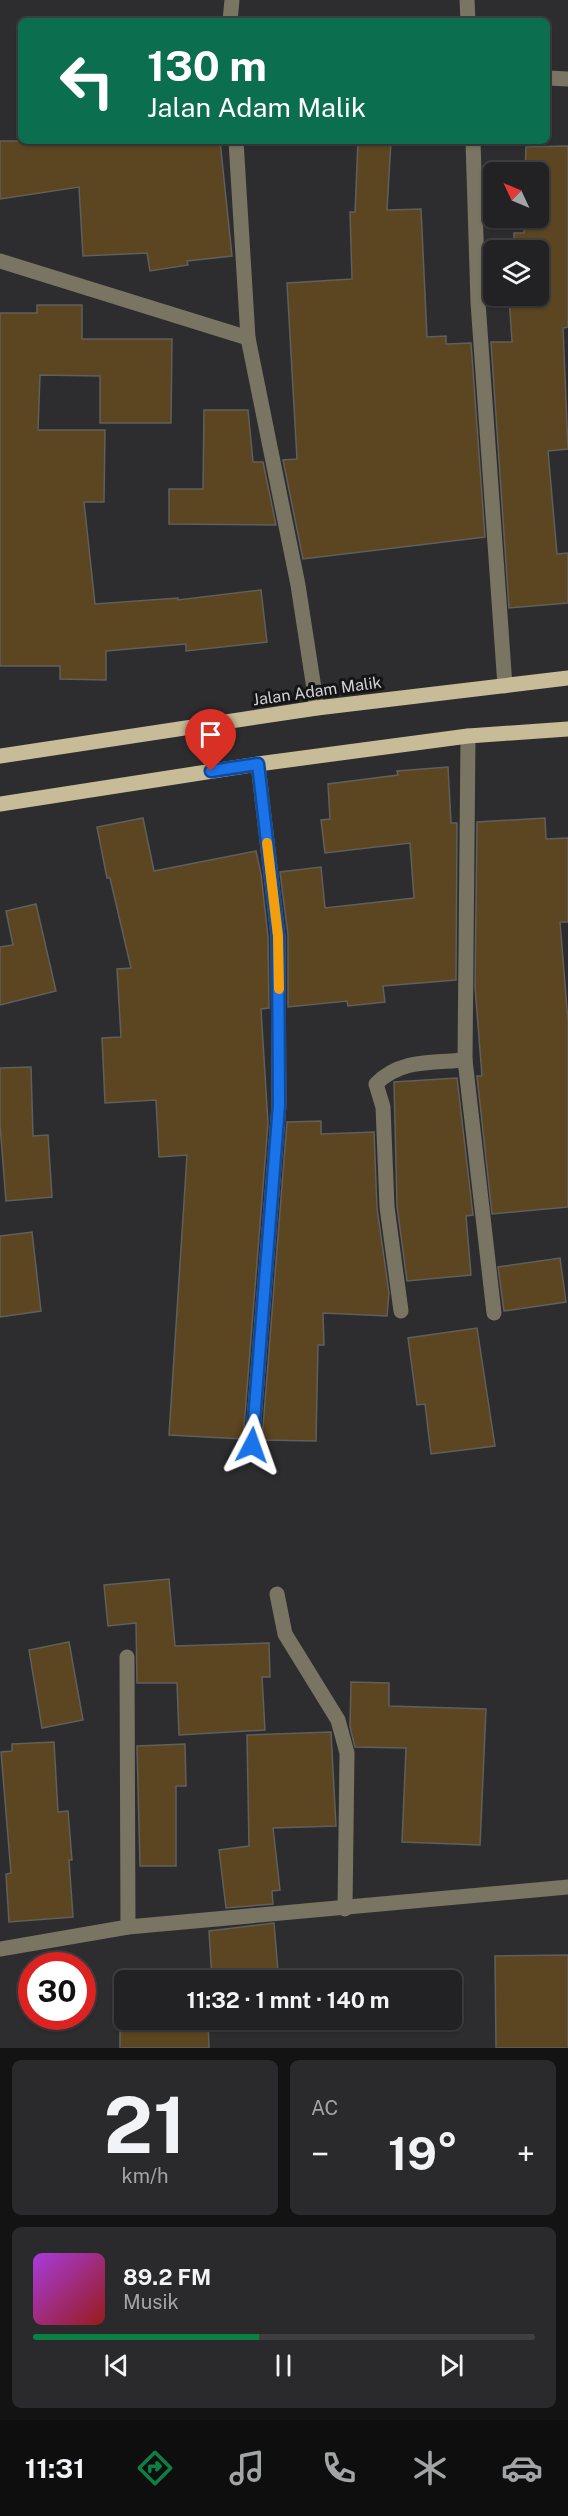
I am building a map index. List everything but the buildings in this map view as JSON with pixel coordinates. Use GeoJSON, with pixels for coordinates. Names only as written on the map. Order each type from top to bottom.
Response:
{"type":"FeatureCollection","features":[{"type":"Feature","properties":{"kind":"main road","name":"Jalan Adam Malik"},"geometry":{"type":"LineString","coordinates":[[0,756],[317,708],[568,678]]}},
{"type":"Feature","properties":{"kind":"main road"},"geometry":{"type":"LineString","coordinates":[[0,804],[258,764],[468,736],[568,729]]}},
{"type":"Feature","properties":{"kind":"street"},"geometry":{"type":"LineString","coordinates":[[230,18],[232,0]]}},
{"type":"Feature","properties":{"kind":"street"},"geometry":{"type":"LineString","coordinates":[[467,0],[468,18]]}},
{"type":"Feature","properties":{"kind":"street"},"geometry":{"type":"LineString","coordinates":[[550,78],[568,79]]}},
{"type":"Feature","properties":{"kind":"street"},"geometry":{"type":"LineString","coordinates":[[236,144],[248,339],[298,585],[317,708]]}},
{"type":"Feature","properties":{"kind":"street"},"geometry":{"type":"LineString","coordinates":[[473,144],[478,302],[505,686]]}},
{"type":"Feature","properties":{"kind":"street"},"geometry":{"type":"LineString","coordinates":[[0,261],[248,339]]}},
{"type":"Feature","properties":{"kind":"street"},"geometry":{"type":"LineString","coordinates":[[468,736],[465,1060],[494,1313]]}},
{"type":"Feature","properties":{"kind":"street"},"geometry":{"type":"LineString","coordinates":[[252,1445],[279,1105],[278,936],[258,764]]}},
{"type":"Feature","properties":{"kind":"street"},"geometry":{"type":"LineString","coordinates":[[401,1311],[387,1207],[383,1107],[376,1084],[386,1074],[401,1066],[465,1060]]}},
{"type":"Feature","properties":{"kind":"street"},"geometry":{"type":"LineString","coordinates":[[277,1594],[285,1634],[338,1720],[347,1753],[345,1909]]}},
{"type":"Feature","properties":{"kind":"street"},"geometry":{"type":"LineString","coordinates":[[127,1657],[128,1928]]}},
{"type":"Feature","properties":{"kind":"street"},"geometry":{"type":"LineString","coordinates":[[0,1949],[128,1928],[568,1887]]}},
{"type":"Feature","properties":{"kind":"slow traffic"},"geometry":{"type":"LineString","coordinates":[[267,843],[278,936],[279,989]]}},
{"type":"Feature","properties":{"kind":"route"},"geometry":{"type":"LineString","coordinates":[[211,771],[258,764],[278,936],[279,1105],[252,1445]]}}]}
